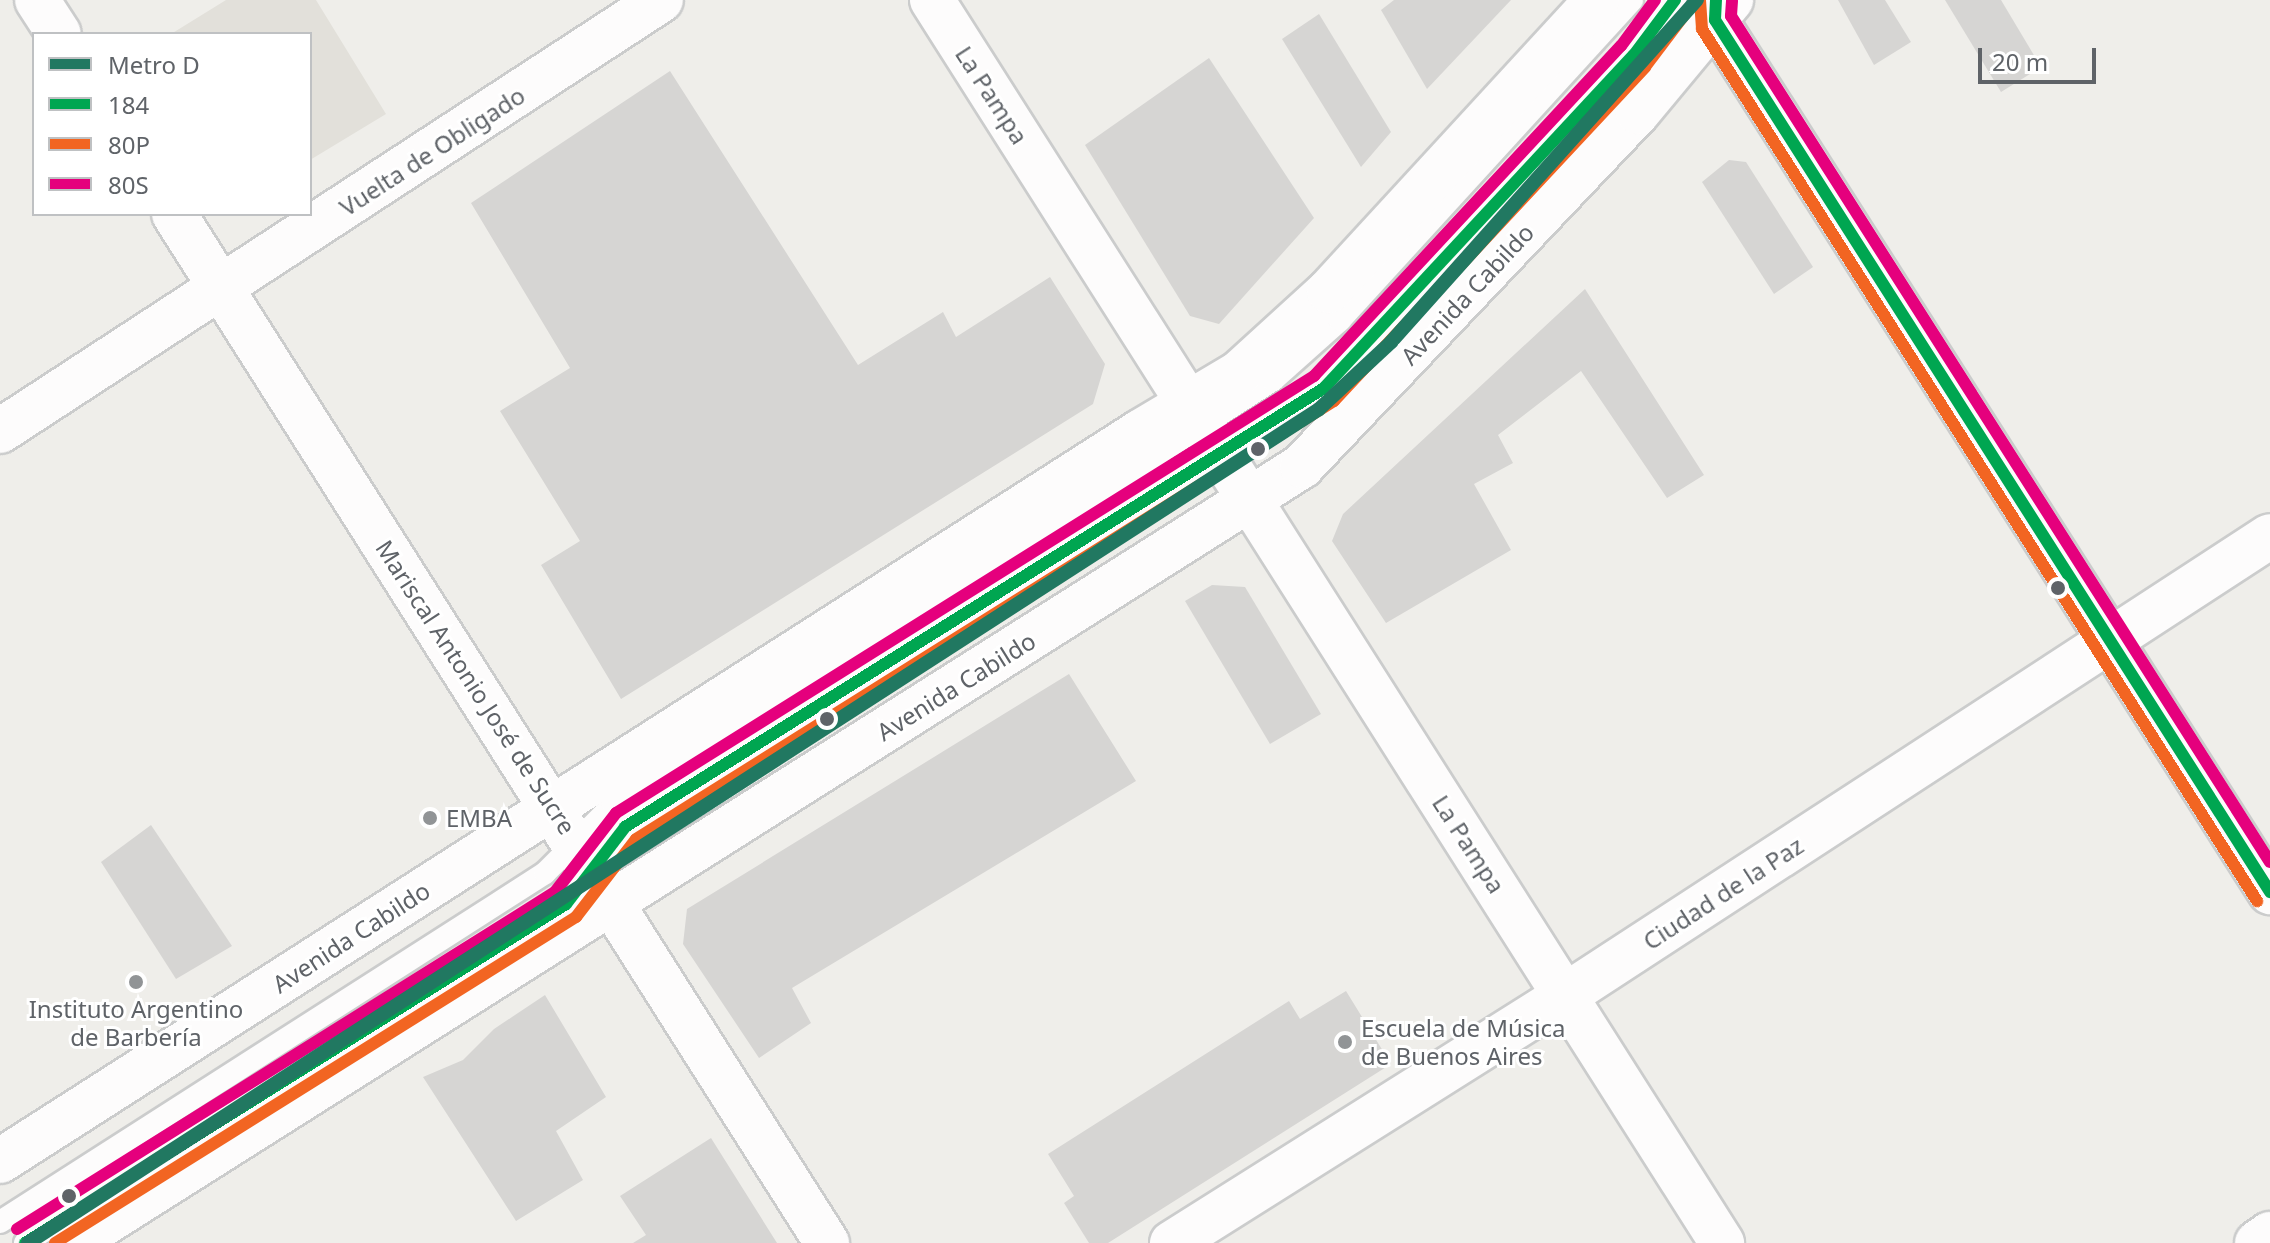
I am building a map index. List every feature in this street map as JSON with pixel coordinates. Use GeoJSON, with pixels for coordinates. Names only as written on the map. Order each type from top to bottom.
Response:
{"type":"FeatureCollection","features":[{"type":"Feature","properties":{"kind":"street"},"geometry":{"type":"LineString","coordinates":[[37,0],[58,32]]}},
{"type":"Feature","properties":{"kind":"street","name":"Vuelta de Obligado"},"geometry":{"type":"LineString","coordinates":[[0,431],[661,0]]}},
{"type":"Feature","properties":{"kind":"street","name":"La Pampa"},"geometry":{"type":"LineString","coordinates":[[932,0],[1722,1243]]}},
{"type":"Feature","properties":{"kind":"street","name":"Avenida Cabildo"},"geometry":{"type":"LineString","coordinates":[[0,1161],[552,807],[1205,428],[1239,373],[1287,333],[1597,0]]}},
{"type":"Feature","properties":{"kind":"street"},"geometry":{"type":"LineString","coordinates":[[1721,7],[2109,639],[2270,892]]}},
{"type":"Feature","properties":{"kind":"street","name":"Avenida Cabildo"},"geometry":{"type":"LineString","coordinates":[[73,1243],[1302,466],[1339,431],[1638,112],[1721,7]]}},
{"type":"Feature","properties":{"kind":"street","name":"Mariscal Antonio José de Sucre"},"geometry":{"type":"LineString","coordinates":[[175,216],[827,1243]]}},
{"type":"Feature","properties":{"kind":"street","name":"Ciudad de la Paz"},"geometry":{"type":"LineString","coordinates":[[1172,1243],[1566,995],[2270,536]]}},
{"type":"Feature","properties":{"kind":"street"},"geometry":{"type":"LineString","coordinates":[[2257,1243],[2270,1234]]}},
{"type":"Feature","properties":{"kind":"lane"},"geometry":{"type":"LineString","coordinates":[[0,1222],[532,881],[583,855],[1205,428],[1303,356],[1340,320],[1632,0]]}},
{"type":"Feature","properties":{"kind":"lane"},"geometry":{"type":"LineString","coordinates":[[25,1243],[566,904],[583,855],[613,805],[1205,428],[1273,424],[1348,365],[1633,56],[1675,0]]}},
{"type":"Feature","properties":{"kind":"shaded area"},"geometry":{"type":"Polygon","coordinates":[[[226,0],[316,0],[386,114],[312,159],[312,32],[174,32],[226,0]]]}},
{"type":"Feature","properties":{"kind":"building"},"geometry":{"type":"Polygon","coordinates":[[[1394,0],[1511,0],[1427,89],[1381,10],[1394,0]]]}},
{"type":"Feature","properties":{"kind":"building"},"geometry":{"type":"Polygon","coordinates":[[[1838,0],[1885,0],[1911,42],[1874,65],[1838,0]]]}},
{"type":"Feature","properties":{"kind":"building"},"geometry":{"type":"Polygon","coordinates":[[[1945,0],[2001,0],[2041,67],[2001,92],[1945,0]]]}},
{"type":"Feature","properties":{"kind":"building"},"geometry":{"type":"Polygon","coordinates":[[[1319,14],[1391,132],[1361,167],[1282,39],[1319,14]]]}},
{"type":"Feature","properties":{"kind":"building"},"geometry":{"type":"Polygon","coordinates":[[[1209,58],[1314,218],[1219,324],[1190,316],[1085,145],[1209,58]]]}},
{"type":"Feature","properties":{"kind":"building"},"geometry":{"type":"Polygon","coordinates":[[[670,71],[858,365],[943,312],[956,337],[1050,277],[1105,364],[1093,404],[621,699],[541,565],[580,541],[500,411],[570,368],[471,203],[670,71]]]}},
{"type":"Feature","properties":{"kind":"building"},"geometry":{"type":"Polygon","coordinates":[[[1729,160],[1746,162],[1813,267],[1774,294],[1702,182],[1729,160]]]}},
{"type":"Feature","properties":{"kind":"building"},"geometry":{"type":"Polygon","coordinates":[[[1585,289],[1704,475],[1667,498],[1581,371],[1498,435],[1513,463],[1474,484],[1511,550],[1386,623],[1332,541],[1343,514],[1585,289]]]}},
{"type":"Feature","properties":{"kind":"building"},"geometry":{"type":"Polygon","coordinates":[[[1212,585],[1245,587],[1321,714],[1270,744],[1185,601],[1212,585]]]}},
{"type":"Feature","properties":{"kind":"building"},"geometry":{"type":"Polygon","coordinates":[[[1069,674],[1136,781],[792,988],[811,1023],[759,1058],[683,944],[687,909],[1069,674]]]}},
{"type":"Feature","properties":{"kind":"building"},"geometry":{"type":"Polygon","coordinates":[[[151,825],[232,946],[176,979],[101,862],[151,825]]]}},
{"type":"Feature","properties":{"kind":"building"},"geometry":{"type":"Polygon","coordinates":[[[1346,991],[1391,1064],[1108,1243],[1089,1243],[1064,1203],[1074,1196],[1048,1154],[1289,1001],[1300,1019],[1346,991]]]}},
{"type":"Feature","properties":{"kind":"building"},"geometry":{"type":"Polygon","coordinates":[[[545,995],[606,1097],[556,1131],[583,1180],[516,1221],[423,1077],[463,1060],[494,1029],[545,995]]]}},
{"type":"Feature","properties":{"kind":"building"},"geometry":{"type":"Polygon","coordinates":[[[711,1138],[777,1243],[633,1243],[646,1235],[620,1196],[711,1138]]]}},
{"type":"Feature","properties":{"kind":"metro line","name":"D"},"geometry":{"type":"LineString","coordinates":[[28,1243],[1319,409],[1391,342],[1697,0]]}},
{"type":"Feature","properties":{"kind":"transit line","name":"80S"},"geometry":{"type":"LineString","coordinates":[[17,1229],[555,892],[616,813],[1314,376],[1621,46],[1655,0]]}},
{"type":"Feature","properties":{"kind":"transit line","name":"184"},"geometry":{"type":"LineString","coordinates":[[25,1243],[566,904],[625,827],[1324,388],[1633,56],[1675,0]]}},
{"type":"Feature","properties":{"kind":"transit line","name":"80P"},"geometry":{"type":"LineString","coordinates":[[1700,0],[1702,29],[2257,901]]}},
{"type":"Feature","properties":{"kind":"transit line","name":"184"},"geometry":{"type":"LineString","coordinates":[[1716,0],[1715,20],[2270,892]]}},
{"type":"Feature","properties":{"kind":"transit line","name":"80S"},"geometry":{"type":"LineString","coordinates":[[1732,1],[1731,16],[2270,862]]}},
{"type":"Feature","properties":{"kind":"transit line","name":"80P"},"geometry":{"type":"LineString","coordinates":[[55,1243],[576,917],[636,839],[1334,401],[1645,67],[1688,10]]}},
{"type":"Feature","properties":{"kind":"place","name":"EMBA"},"geometry":{"type":"Point","coordinates":[430,818]}},
{"type":"Feature","properties":{"kind":"place","name":"Instituto Argentino de Barbería"},"geometry":{"type":"Point","coordinates":[136,982]}},
{"type":"Feature","properties":{"kind":"place","name":"Escuela de Música de Buenos Aires"},"geometry":{"type":"Point","coordinates":[1345,1042]}}]}
